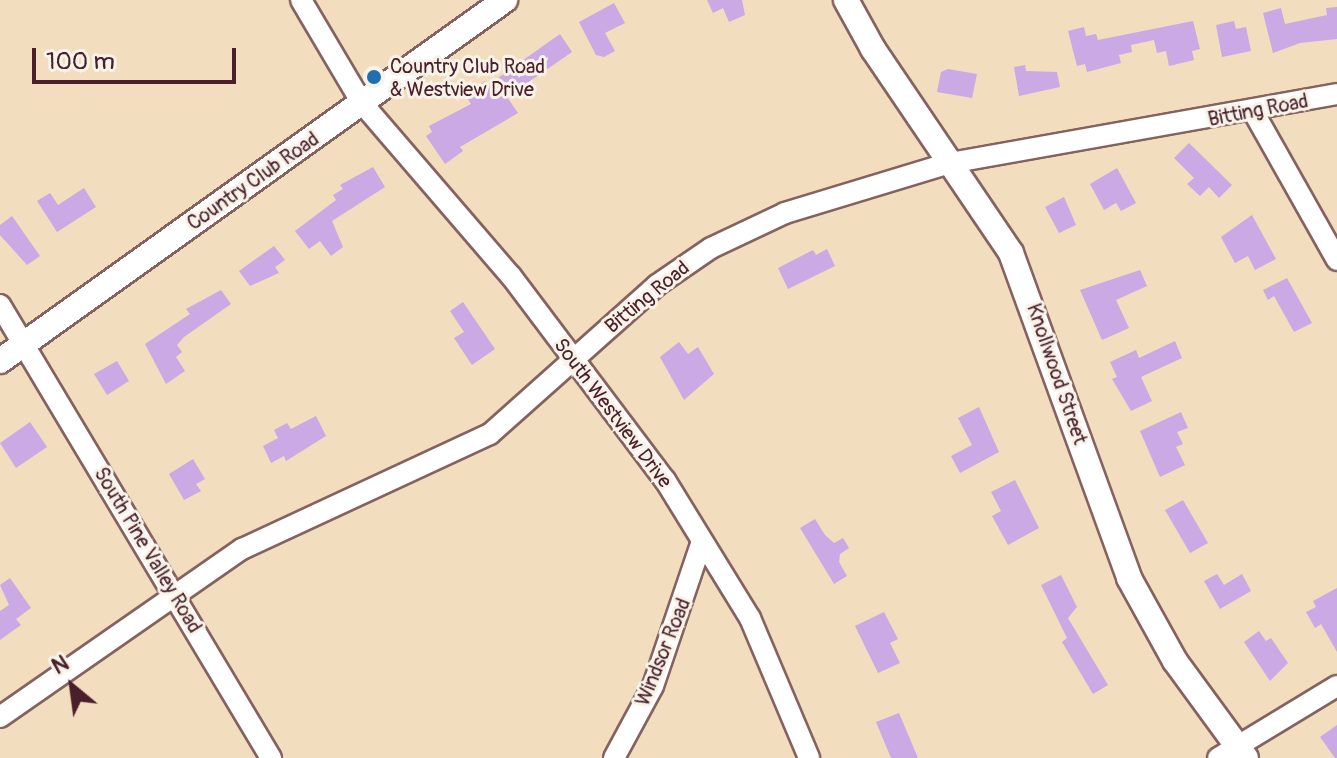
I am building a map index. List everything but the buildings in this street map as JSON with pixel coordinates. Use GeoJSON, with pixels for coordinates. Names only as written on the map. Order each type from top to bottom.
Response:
{"type":"FeatureCollection","features":[{"type":"Feature","properties":{"kind":"main road","name":"Country Club Road"},"geometry":{"type":"LineString","coordinates":[[0,361],[505,0]]}},
{"type":"Feature","properties":{"kind":"main road","name":"Knollwood Street"},"geometry":{"type":"LineString","coordinates":[[846,0],[1024,281],[1112,534],[1150,620],[1233,754]]}},
{"type":"Feature","properties":{"kind":"street","name":"South Westview Drive"},"geometry":{"type":"LineString","coordinates":[[301,0],[362,103],[511,276],[665,480],[750,618],[809,758]]}},
{"type":"Feature","properties":{"kind":"street","name":"Bitting Road"},"geometry":{"type":"LineString","coordinates":[[0,717],[242,549],[490,434],[657,285],[711,248],[799,208],[950,163],[1337,94]]}},
{"type":"Feature","properties":{"kind":"street"},"geometry":{"type":"LineString","coordinates":[[1253,111],[1337,260]]}},
{"type":"Feature","properties":{"kind":"street","name":"South Pine Valley Road"},"geometry":{"type":"LineString","coordinates":[[0,305],[271,758]]}},
{"type":"Feature","properties":{"kind":"street","name":"Windsor Road"},"geometry":{"type":"LineString","coordinates":[[614,758],[653,686],[702,541]]}},
{"type":"Feature","properties":{"kind":"street"},"geometry":{"type":"LineString","coordinates":[[1233,754],[1337,686]]}},
{"type":"Feature","properties":{"kind":"place","name":"Country Club Road & Westview Drive"},"geometry":{"type":"Point","coordinates":[374,77]}}]}
